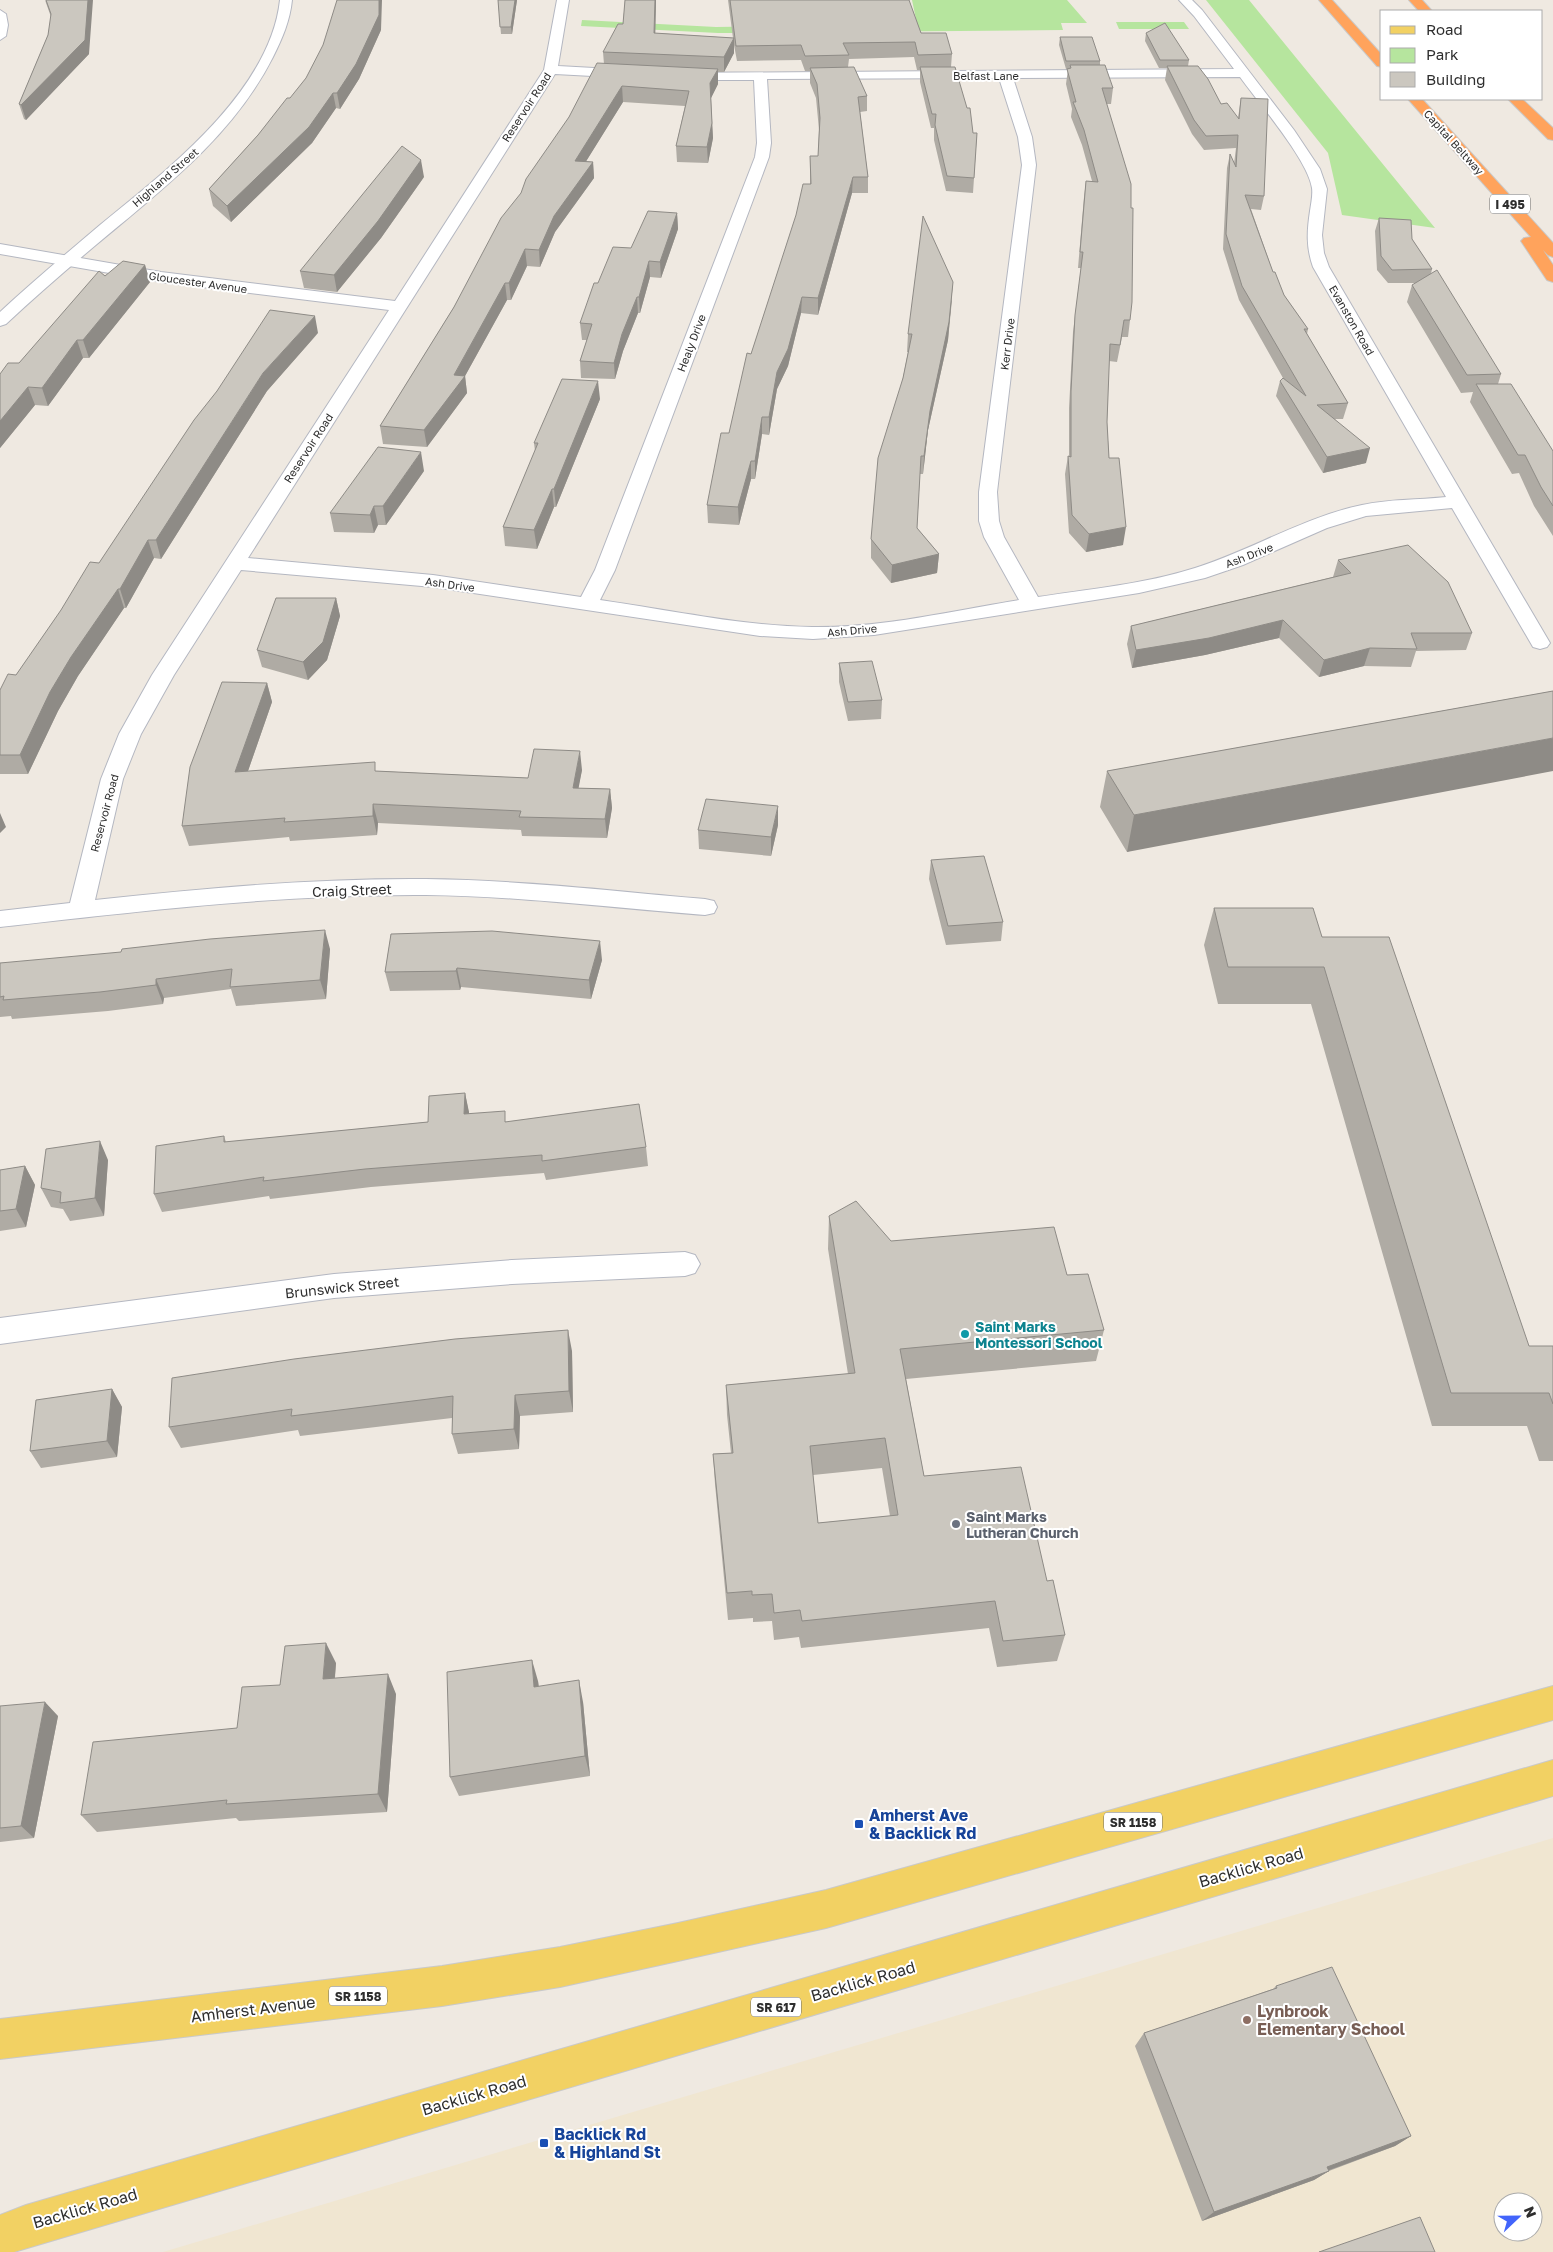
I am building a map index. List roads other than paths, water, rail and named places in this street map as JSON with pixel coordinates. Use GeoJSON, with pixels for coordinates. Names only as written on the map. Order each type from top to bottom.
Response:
{"type":"FeatureCollection","features":[{"type":"Feature","properties":{"kind":"highway"},"geometry":{"type":"LineString","coordinates":[[1325,0],[1380,60]]}},
{"type":"Feature","properties":{"kind":"highway"},"geometry":{"type":"LineString","coordinates":[[1415,0],[1425,10]]}},
{"type":"Feature","properties":{"kind":"highway","name":"Capital Beltway"},"geometry":{"type":"LineString","coordinates":[[1416,100],[1553,252]]}},
{"type":"Feature","properties":{"kind":"highway"},"geometry":{"type":"LineString","coordinates":[[1516,100],[1553,136]]}},
{"type":"Feature","properties":{"kind":"highway"},"geometry":{"type":"LineString","coordinates":[[1466,155],[1553,277]]}},
{"type":"Feature","properties":{"kind":"main road","name":"Amherst Avenue"},"geometry":{"type":"LineString","coordinates":[[0,2039],[442,1986],[560,1967],[826,1910],[1553,1703]]}},
{"type":"Feature","properties":{"kind":"main road","name":"Backlick Road"},"geometry":{"type":"LineString","coordinates":[[0,2236],[35,2223],[1553,1778]]}},
{"type":"Feature","properties":{"kind":"street","name":"Highland Street"},"geometry":{"type":"LineString","coordinates":[[0,321],[180,167],[217,130],[238,105],[268,57],[277,36],[286,0]]}},
{"type":"Feature","properties":{"kind":"street","name":"Reservoir Road"},"geometry":{"type":"LineString","coordinates":[[80,910],[112,779],[130,734],[163,675],[550,70],[563,0]]}},
{"type":"Feature","properties":{"kind":"street","name":"Evanston Road"},"geometry":{"type":"LineString","coordinates":[[1184,0],[1198,13],[1241,73],[1289,133],[1313,169],[1320,189],[1314,235],[1316,253],[1321,267],[1540,643]]}},
{"type":"Feature","properties":{"kind":"street"},"geometry":{"type":"LineString","coordinates":[[0,14],[2,25],[0,36]]}},
{"type":"Feature","properties":{"kind":"street"},"geometry":{"type":"LineString","coordinates":[[550,70],[640,74]]}},
{"type":"Feature","properties":{"kind":"street","name":"Belfast Lane"},"geometry":{"type":"LineString","coordinates":[[669,76],[1241,73]]}},
{"type":"Feature","properties":{"kind":"street","name":"Kerr Drive"},"geometry":{"type":"LineString","coordinates":[[1005,75],[1024,137],[1029,165],[988,502],[990,521],[1000,552],[1032,604]]}},
{"type":"Feature","properties":{"kind":"street","name":"Healy Drive"},"geometry":{"type":"LineString","coordinates":[[588,604],[605,570],[762,157],[764,143],[760,77]]}},
{"type":"Feature","properties":{"kind":"street","name":"Gloucester Avenue"},"geometry":{"type":"LineString","coordinates":[[0,249],[171,279],[398,306]]}},
{"type":"Feature","properties":{"kind":"street","name":"Ash Drive"},"geometry":{"type":"LineString","coordinates":[[234,563],[433,581],[760,630],[813,633],[874,629],[1139,587],[1198,574],[1263,550],[1327,521],[1364,510],[1457,502]]}},
{"type":"Feature","properties":{"kind":"street","name":"Craig Street"},"geometry":{"type":"LineString","coordinates":[[0,919],[243,895],[339,889],[425,887],[498,889],[705,907]]}},
{"type":"Feature","properties":{"kind":"street","name":"Brunswick Street"},"geometry":{"type":"LineString","coordinates":[[0,1330],[334,1286],[512,1272],[685,1264]]}},
{"type":"Feature","properties":{"kind":"place","name":"Saint Marks Montessori School"},"geometry":{"type":"Point","coordinates":[965,1334]}},
{"type":"Feature","properties":{"kind":"place","name":"Saint Marks Lutheran Church"},"geometry":{"type":"Point","coordinates":[956,1524]}},
{"type":"Feature","properties":{"kind":"place","name":"Amherst Ave & Backlick Rd"},"geometry":{"type":"Point","coordinates":[859,1824]}},
{"type":"Feature","properties":{"kind":"place","name":"Lynbrook Elementary School"},"geometry":{"type":"Point","coordinates":[1247,2020]}},
{"type":"Feature","properties":{"kind":"place","name":"Backlick Rd & Highland St"},"geometry":{"type":"Point","coordinates":[544,2143]}}]}
